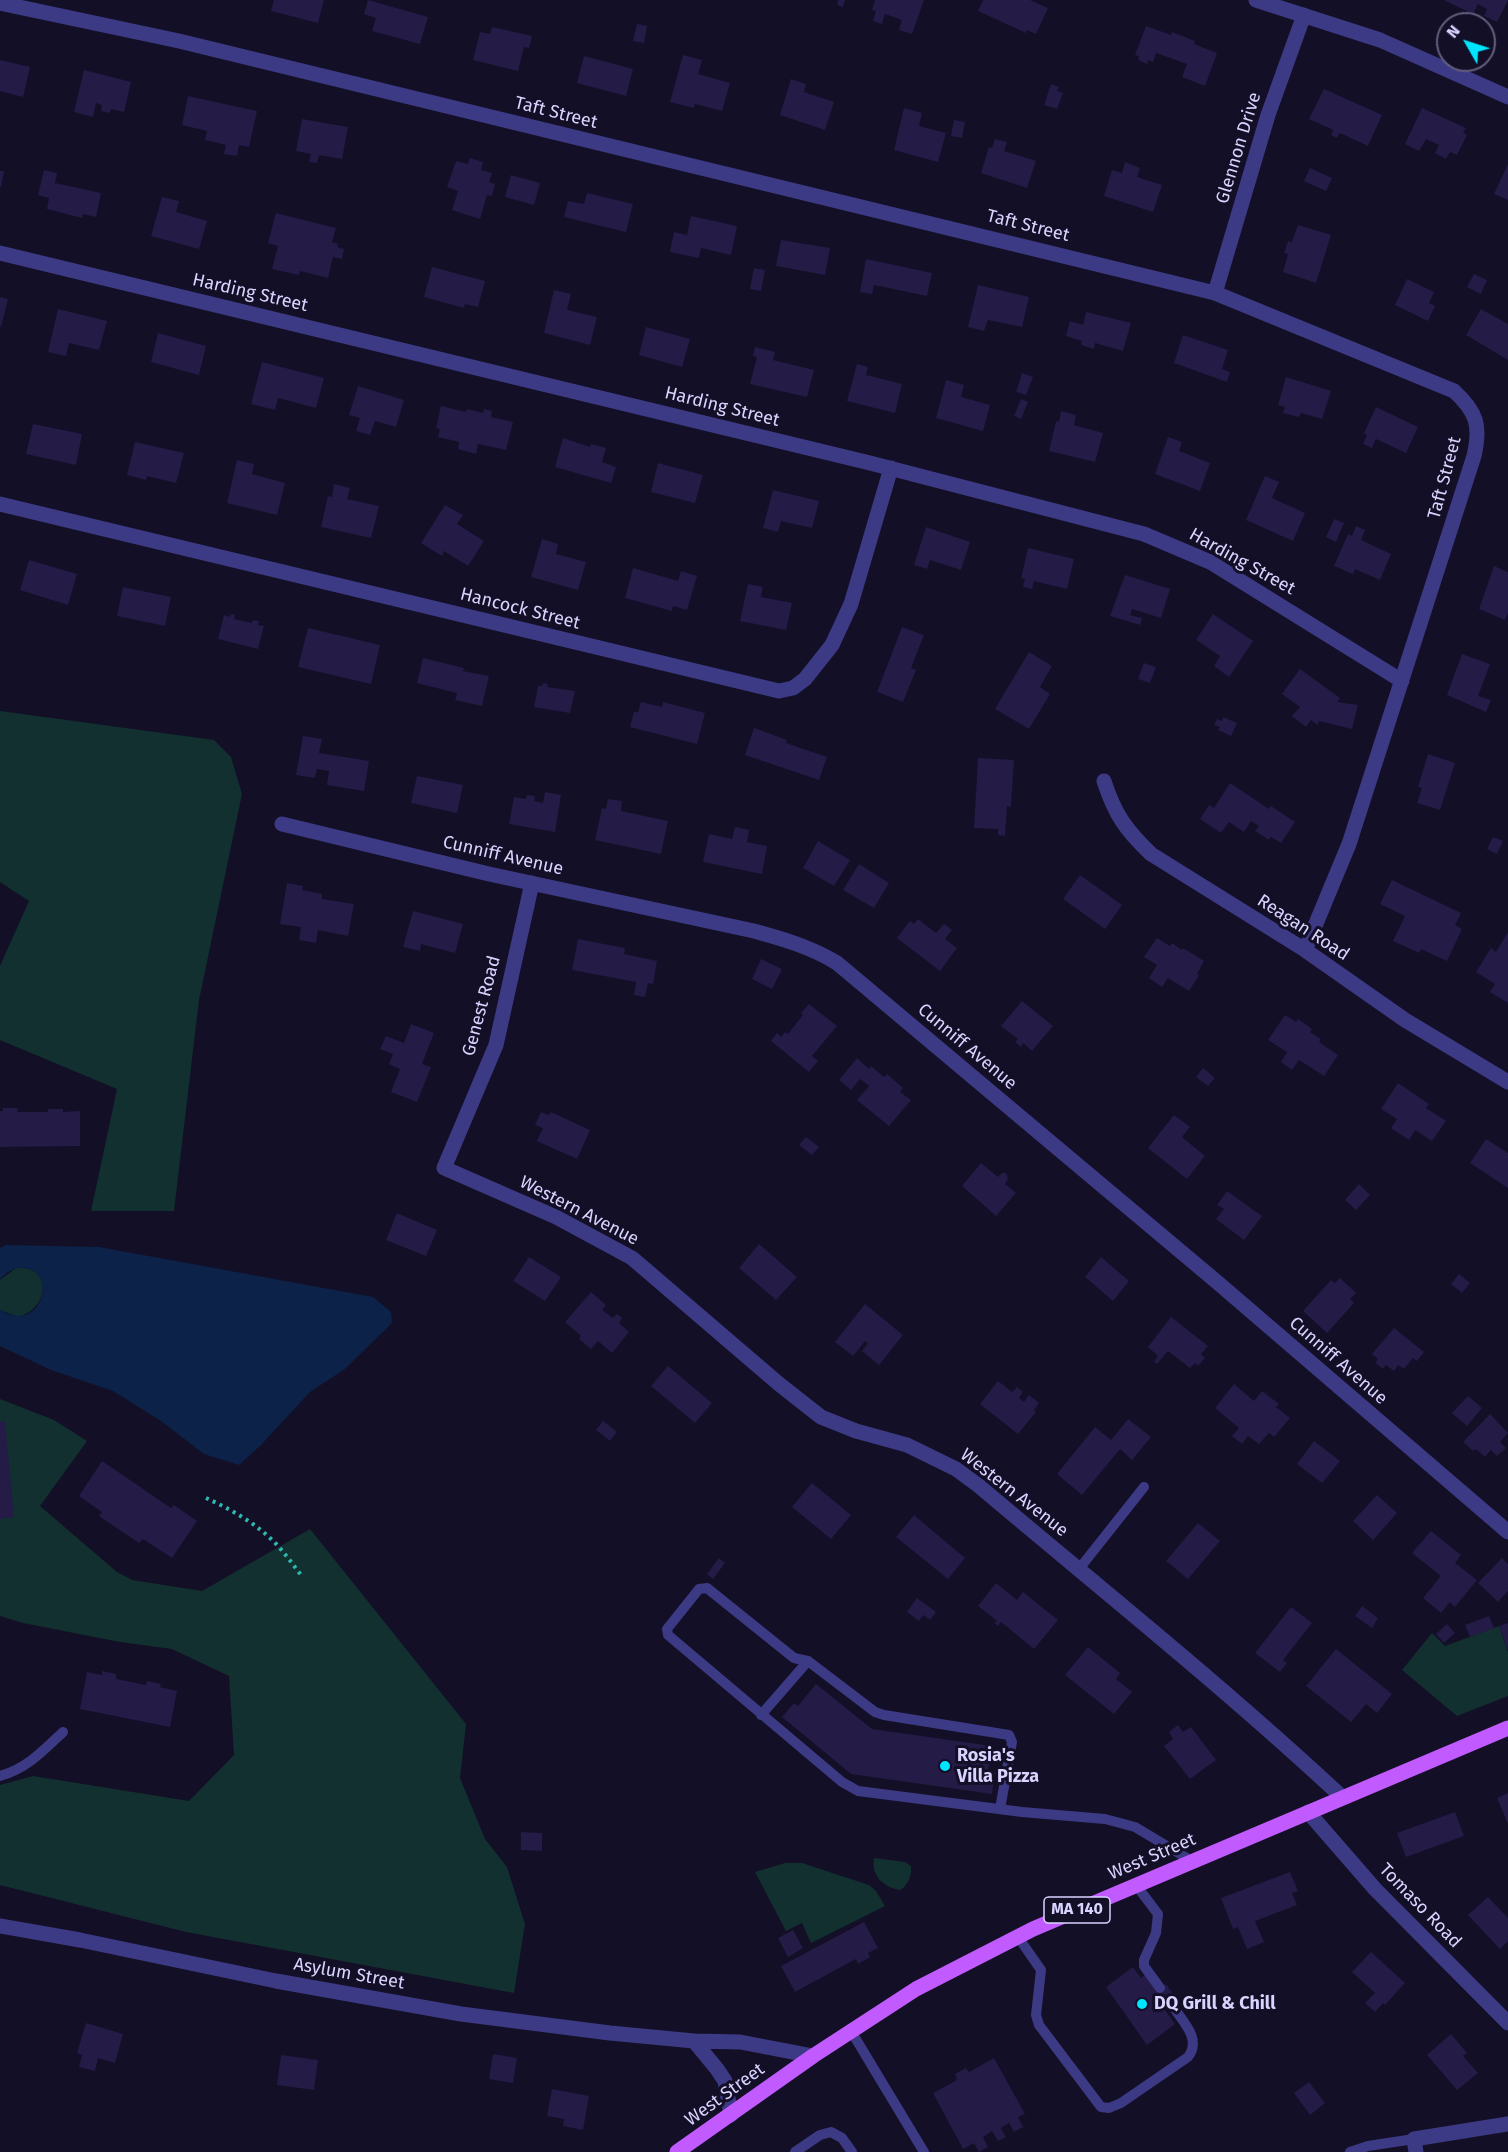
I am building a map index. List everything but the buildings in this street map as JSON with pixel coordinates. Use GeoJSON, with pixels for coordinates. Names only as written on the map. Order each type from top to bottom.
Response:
{"type":"FeatureCollection","features":[{"type":"Feature","properties":{"kind":"main road","name":"West Street"},"geometry":{"type":"LineString","coordinates":[[677,2152],[813,2056],[916,1989],[1018,1937],[1508,1728]]}},
{"type":"Feature","properties":{"kind":"street"},"geometry":{"type":"LineString","coordinates":[[1256,0],[1380,40],[1508,98]]}},
{"type":"Feature","properties":{"kind":"street","name":"Taft Street"},"geometry":{"type":"LineString","coordinates":[[0,3],[179,41],[1215,293],[1454,391],[1467,403],[1478,427],[1474,456],[1349,844],[1305,950]]}},
{"type":"Feature","properties":{"kind":"street","name":"Glennon Drive"},"geometry":{"type":"LineString","coordinates":[[1215,293],[1268,115],[1304,15]]}},
{"type":"Feature","properties":{"kind":"street","name":"Harding Street"},"geometry":{"type":"LineString","coordinates":[[0,253],[891,468],[1144,534],[1210,562],[1285,606],[1402,681]]}},
{"type":"Feature","properties":{"kind":"street","name":"Hancock Street"},"geometry":{"type":"LineString","coordinates":[[0,504],[778,691],[793,688],[805,679],[832,645],[851,604],[891,468]]}},
{"type":"Feature","properties":{"kind":"street","name":"Reagan Road"},"geometry":{"type":"LineString","coordinates":[[1104,781],[1117,815],[1132,836],[1151,854],[1305,950],[1405,1020],[1508,1082]]}},
{"type":"Feature","properties":{"kind":"street","name":"Cunniff Avenue"},"geometry":{"type":"LineString","coordinates":[[282,824],[532,883],[754,931],[794,942],[825,956],[837,963],[1217,1282],[1508,1532]]}},
{"type":"Feature","properties":{"kind":"street","name":"Genest Road"},"geometry":{"type":"LineString","coordinates":[[444,1168],[496,1045],[532,883]]}},
{"type":"Feature","properties":{"kind":"street","name":"Western Avenue"},"geometry":{"type":"LineString","coordinates":[[444,1168],[556,1217],[632,1258],[821,1417],[856,1431],[907,1445],[956,1469],[1206,1675],[1342,1797]]}},
{"type":"Feature","properties":{"kind":"street","name":"Tomaso Road"},"geometry":{"type":"LineString","coordinates":[[1308,1812],[1375,1888],[1508,2024]]}},
{"type":"Feature","properties":{"kind":"street","name":"Asylum Street"},"geometry":{"type":"LineString","coordinates":[[0,1926],[80,1940],[276,1981],[460,2014],[610,2033],[694,2041],[740,2042],[813,2056]]}},
{"type":"Feature","properties":{"kind":"street"},"geometry":{"type":"LineString","coordinates":[[694,2041],[724,2081],[731,2115]]}},
{"type":"Feature","properties":{"kind":"street"},"geometry":{"type":"LineString","coordinates":[[1415,2145],[1508,2124]]}},
{"type":"Feature","properties":{"kind":"lane"},"geometry":{"type":"LineString","coordinates":[[1079,1569],[1144,1487]]}},
{"type":"Feature","properties":{"kind":"lane"},"geometry":{"type":"LineString","coordinates":[[1000,1809],[1012,1742],[1008,1735],[875,1712],[808,1661],[794,1658],[707,1588],[699,1589],[667,1629],[668,1635],[761,1715],[842,1782],[858,1791],[1000,1809],[1105,1819],[1135,1827],[1192,1861]]}},
{"type":"Feature","properties":{"kind":"lane"},"geometry":{"type":"LineString","coordinates":[[761,1715],[808,1661]]}},
{"type":"Feature","properties":{"kind":"lane"},"geometry":{"type":"LineString","coordinates":[[0,1776],[14,1772],[33,1760],[63,1732]]}},
{"type":"Feature","properties":{"kind":"lane"},"geometry":{"type":"LineString","coordinates":[[1136,1885],[1158,1914],[1155,1933],[1144,1960],[1144,1966],[1160,1988]]}},
{"type":"Feature","properties":{"kind":"lane"},"geometry":{"type":"LineString","coordinates":[[1018,1937],[1041,1970],[1036,2015],[1039,2025],[1101,2107],[1109,2108],[1121,2103],[1192,2052],[1194,2045],[1192,2034],[1170,2002]]}},
{"type":"Feature","properties":{"kind":"lane"},"geometry":{"type":"LineString","coordinates":[[851,2031],[924,2152]]}},
{"type":"Feature","properties":{"kind":"lane"},"geometry":{"type":"LineString","coordinates":[[795,2152],[820,2135],[831,2132],[842,2138],[852,2152]]}},
{"type":"Feature","properties":{"kind":"lane"},"geometry":{"type":"LineString","coordinates":[[1350,2152],[1368,2146],[1415,2145]]}},
{"type":"Feature","properties":{"kind":"path"},"geometry":{"type":"LineString","coordinates":[[206,1498],[222,1505],[263,1531],[301,1575]]}},
{"type":"Feature","properties":{"kind":"green space"},"geometry":{"type":"Polygon","coordinates":[[[0,711],[214,740],[231,757],[242,794],[199,1000],[174,1211],[91,1211],[117,1089],[0,1040],[0,966],[29,901],[0,882],[0,711]]]}},
{"type":"Feature","properties":{"kind":"green space"},"geometry":{"type":"Polygon","coordinates":[[[16,1268],[28,1269],[37,1273],[42,1280],[43,1289],[36,1306],[28,1313],[18,1317],[0,1310],[0,1280],[16,1268]]]}},
{"type":"Feature","properties":{"kind":"green space"},"geometry":{"type":"Polygon","coordinates":[[[0,1399],[54,1420],[87,1441],[40,1506],[117,1572],[132,1580],[202,1591],[310,1529],[466,1724],[460,1778],[485,1839],[507,1867],[525,1924],[514,1993],[186,1932],[0,1885],[0,1785],[33,1776],[189,1801],[234,1755],[229,1676],[172,1649],[120,1642],[23,1623],[0,1616],[0,1399]]]}},
{"type":"Feature","properties":{"kind":"green space"},"geometry":{"type":"Polygon","coordinates":[[[1499,1626],[1508,1652],[1508,1696],[1457,1716],[1402,1670],[1432,1633],[1445,1646],[1499,1626]]]}},
{"type":"Feature","properties":{"kind":"green space"},"geometry":{"type":"Polygon","coordinates":[[[874,1858],[905,1862],[911,1866],[910,1876],[905,1886],[900,1890],[880,1880],[874,1870],[874,1858]]]}},
{"type":"Feature","properties":{"kind":"green space"},"geometry":{"type":"Polygon","coordinates":[[[785,1863],[802,1863],[869,1885],[876,1891],[885,1906],[811,1943],[802,1923],[786,1931],[755,1872],[785,1863]]]}},
{"type":"Feature","properties":{"kind":"water"},"geometry":{"type":"Polygon","coordinates":[[[6,1245],[99,1247],[373,1297],[391,1312],[392,1323],[345,1369],[310,1392],[261,1445],[239,1465],[204,1454],[161,1421],[113,1391],[51,1370],[0,1346],[0,1310],[14,1316],[26,1315],[35,1309],[41,1300],[43,1290],[41,1280],[35,1272],[25,1268],[11,1271],[0,1280],[0,1248],[6,1245]]]}},
{"type":"Feature","properties":{"kind":"place","name":"Rosia's Villa Pizza"},"geometry":{"type":"Point","coordinates":[945,1766]}},
{"type":"Feature","properties":{"kind":"place","name":"DQ Grill & Chill"},"geometry":{"type":"Point","coordinates":[1142,2004]}}]}
